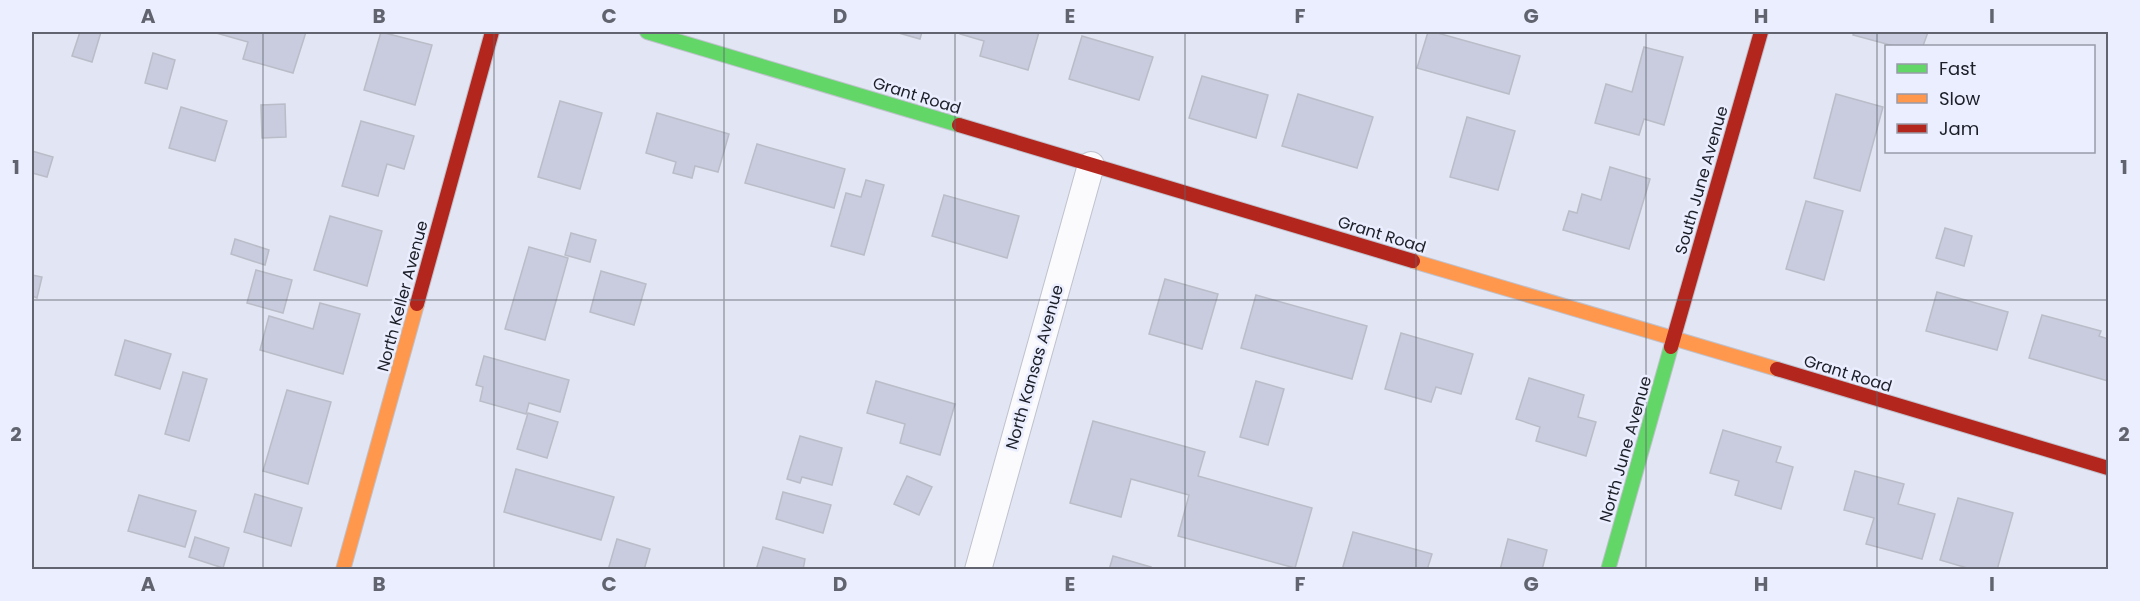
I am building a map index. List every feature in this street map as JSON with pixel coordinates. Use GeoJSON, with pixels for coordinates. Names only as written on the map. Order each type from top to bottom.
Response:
{"type":"FeatureCollection","features":[{"type":"Feature","properties":{"kind":"main road","name":"North Keller Avenue"},"geometry":{"type":"LineString","coordinates":[[343,570],[492,32]]}},
{"type":"Feature","properties":{"kind":"main road","name":"Grant Road"},"geometry":{"type":"LineString","coordinates":[[647,32],[2109,468]]}},
{"type":"Feature","properties":{"kind":"main road","name":"South June Avenue"},"geometry":{"type":"LineString","coordinates":[[1674,338],[1761,32]]}},
{"type":"Feature","properties":{"kind":"main road","name":"North June Avenue"},"geometry":{"type":"LineString","coordinates":[[1608,570],[1674,338]]}},
{"type":"Feature","properties":{"kind":"street","name":"North Kansas Avenue"},"geometry":{"type":"LineString","coordinates":[[978,570],[1091,165]]}},
{"type":"Feature","properties":{"kind":"building"},"geometry":{"type":"Polygon","coordinates":[[[80,32],[101,32],[92,62],[72,56],[80,32]]]}},
{"type":"Feature","properties":{"kind":"building"},"geometry":{"type":"Polygon","coordinates":[[[306,32],[293,73],[243,59],[248,42],[216,33],[306,32]]]}},
{"type":"Feature","properties":{"kind":"building"},"geometry":{"type":"Polygon","coordinates":[[[381,32],[432,45],[415,105],[364,90],[381,32]]]}},
{"type":"Feature","properties":{"kind":"building"},"geometry":{"type":"Polygon","coordinates":[[[895,32],[922,32],[920,39],[895,32]]]}},
{"type":"Feature","properties":{"kind":"building"},"geometry":{"type":"Polygon","coordinates":[[[960,32],[1039,32],[1028,70],[980,56],[984,41],[960,34],[960,32]]]}},
{"type":"Feature","properties":{"kind":"building"},"geometry":{"type":"Polygon","coordinates":[[[1428,32],[1520,56],[1509,94],[1417,68],[1428,32]]]}},
{"type":"Feature","properties":{"kind":"building"},"geometry":{"type":"Polygon","coordinates":[[[1854,32],[1928,32],[1923,45],[1890,45],[1853,35],[1854,32]]]}},
{"type":"Feature","properties":{"kind":"building"},"geometry":{"type":"Polygon","coordinates":[[[1082,36],[1153,57],[1139,100],[1069,79],[1082,36]]]}},
{"type":"Feature","properties":{"kind":"building"},"geometry":{"type":"Polygon","coordinates":[[[1644,47],[1683,57],[1664,125],[1644,119],[1639,135],[1595,123],[1606,84],[1632,92],[1644,47]]]}},
{"type":"Feature","properties":{"kind":"building"},"geometry":{"type":"Polygon","coordinates":[[[153,53],[175,60],[167,89],[145,83],[153,53]]]}},
{"type":"Feature","properties":{"kind":"building"},"geometry":{"type":"Polygon","coordinates":[[[1202,76],[1268,95],[1256,138],[1189,118],[1202,76]]]}},
{"type":"Feature","properties":{"kind":"building"},"geometry":{"type":"Polygon","coordinates":[[[1298,94],[1373,117],[1357,168],[1282,146],[1298,94]]]}},
{"type":"Feature","properties":{"kind":"building"},"geometry":{"type":"Polygon","coordinates":[[[1836,94],[1883,107],[1860,191],[1814,178],[1836,94]]]}},
{"type":"Feature","properties":{"kind":"building"},"geometry":{"type":"Polygon","coordinates":[[[560,101],[602,113],[580,189],[538,177],[560,101]]]}},
{"type":"Feature","properties":{"kind":"building"},"geometry":{"type":"Polygon","coordinates":[[[285,104],[286,137],[262,138],[261,105],[285,104]]]}},
{"type":"Feature","properties":{"kind":"building"},"geometry":{"type":"Polygon","coordinates":[[[181,107],[227,121],[215,161],[169,148],[181,107]]]}},
{"type":"Feature","properties":{"kind":"building"},"geometry":{"type":"Polygon","coordinates":[[[657,113],[729,134],[718,172],[695,166],[692,178],[673,173],[676,162],[646,153],[657,113]]]}},
{"type":"Feature","properties":{"kind":"building"},"geometry":{"type":"Polygon","coordinates":[[[1467,117],[1515,131],[1498,190],[1450,177],[1467,117]]]}},
{"type":"Feature","properties":{"kind":"building"},"geometry":{"type":"Polygon","coordinates":[[[361,121],[414,136],[404,169],[387,164],[378,196],[342,186],[361,121]]]}},
{"type":"Feature","properties":{"kind":"building"},"geometry":{"type":"Polygon","coordinates":[[[757,144],[845,169],[834,208],[745,183],[757,144]]]}},
{"type":"Feature","properties":{"kind":"building"},"geometry":{"type":"Polygon","coordinates":[[[32,151],[53,157],[47,177],[32,173],[32,151]]]}},
{"type":"Feature","properties":{"kind":"building"},"geometry":{"type":"Polygon","coordinates":[[[1610,167],[1650,179],[1629,249],[1563,230],[1569,211],[1577,213],[1582,194],[1601,200],[1610,167]]]}},
{"type":"Feature","properties":{"kind":"building"},"geometry":{"type":"Polygon","coordinates":[[[866,180],[884,185],[864,255],[831,246],[846,193],[861,197],[866,180]]]}},
{"type":"Feature","properties":{"kind":"building"},"geometry":{"type":"Polygon","coordinates":[[[944,195],[1019,216],[1007,258],[932,236],[944,195]]]}},
{"type":"Feature","properties":{"kind":"building"},"geometry":{"type":"Polygon","coordinates":[[[1806,201],[1843,211],[1824,280],[1786,269],[1806,201]]]}},
{"type":"Feature","properties":{"kind":"building"},"geometry":{"type":"Polygon","coordinates":[[[330,216],[382,231],[367,286],[314,270],[330,216]]]}},
{"type":"Feature","properties":{"kind":"building"},"geometry":{"type":"Polygon","coordinates":[[[1945,228],[1972,236],[1964,266],[1936,258],[1945,228]]]}},
{"type":"Feature","properties":{"kind":"building"},"geometry":{"type":"Polygon","coordinates":[[[571,233],[596,240],[590,262],[565,255],[571,233]]]}},
{"type":"Feature","properties":{"kind":"building"},"geometry":{"type":"Polygon","coordinates":[[[235,239],[269,250],[265,265],[231,254],[235,239]]]}},
{"type":"Feature","properties":{"kind":"building"},"geometry":{"type":"Polygon","coordinates":[[[529,247],[568,258],[545,340],[505,329],[529,247]]]}},
{"type":"Feature","properties":{"kind":"building"},"geometry":{"type":"Polygon","coordinates":[[[256,270],[292,280],[283,313],[247,303],[256,270]]]}},
{"type":"Feature","properties":{"kind":"building"},"geometry":{"type":"Polygon","coordinates":[[[601,271],[646,284],[634,325],[590,312],[601,271]]]}},
{"type":"Feature","properties":{"kind":"building"},"geometry":{"type":"Polygon","coordinates":[[[32,275],[42,277],[37,298],[32,296],[32,275]]]}},
{"type":"Feature","properties":{"kind":"building"},"geometry":{"type":"Polygon","coordinates":[[[1165,279],[1218,294],[1202,349],[1149,334],[1165,279]]]}},
{"type":"Feature","properties":{"kind":"building"},"geometry":{"type":"Polygon","coordinates":[[[1937,292],[2008,312],[1997,350],[1926,331],[1937,292]]]}},
{"type":"Feature","properties":{"kind":"building"},"geometry":{"type":"Polygon","coordinates":[[[1256,295],[1367,326],[1352,379],[1241,348],[1256,295]]]}},
{"type":"Feature","properties":{"kind":"building"},"geometry":{"type":"Polygon","coordinates":[[[320,303],[360,314],[343,374],[260,350],[269,316],[313,329],[320,303]]]}},
{"type":"Feature","properties":{"kind":"building"},"geometry":{"type":"Polygon","coordinates":[[[2042,315],[2101,331],[2099,336],[2108,339],[2108,381],[2029,358],[2042,315]]]}},
{"type":"Feature","properties":{"kind":"building"},"geometry":{"type":"Polygon","coordinates":[[[1401,333],[1473,354],[1461,394],[1436,387],[1431,402],[1385,389],[1401,333]]]}},
{"type":"Feature","properties":{"kind":"building"},"geometry":{"type":"Polygon","coordinates":[[[125,340],[171,354],[160,389],[115,375],[125,340]]]}},
{"type":"Feature","properties":{"kind":"building"},"geometry":{"type":"Polygon","coordinates":[[[484,356],[569,380],[560,412],[529,403],[526,414],[480,401],[483,387],[476,385],[484,356]]]}},
{"type":"Feature","properties":{"kind":"building"},"geometry":{"type":"Polygon","coordinates":[[[183,372],[207,379],[189,441],[165,434],[183,372]]]}},
{"type":"Feature","properties":{"kind":"building"},"geometry":{"type":"Polygon","coordinates":[[[1529,378],[1584,395],[1578,417],[1596,422],[1586,456],[1536,441],[1540,427],[1516,419],[1529,378]]]}},
{"type":"Feature","properties":{"kind":"building"},"geometry":{"type":"Polygon","coordinates":[[[876,381],[955,404],[940,455],[900,443],[905,424],[867,413],[876,381]]]}},
{"type":"Feature","properties":{"kind":"building"},"geometry":{"type":"Polygon","coordinates":[[[1256,381],[1284,389],[1268,445],[1240,437],[1256,381]]]}},
{"type":"Feature","properties":{"kind":"building"},"geometry":{"type":"Polygon","coordinates":[[[287,390],[331,402],[308,484],[263,471],[287,390]]]}},
{"type":"Feature","properties":{"kind":"building"},"geometry":{"type":"Polygon","coordinates":[[[528,413],[558,422],[547,458],[517,449],[528,413]]]}},
{"type":"Feature","properties":{"kind":"building"},"geometry":{"type":"Polygon","coordinates":[[[1093,421],[1205,452],[1198,476],[1312,508],[1295,568],[1178,536],[1189,495],[1131,479],[1121,517],[1070,503],[1093,421]]]}},
{"type":"Feature","properties":{"kind":"building"},"geometry":{"type":"Polygon","coordinates":[[[1723,430],[1781,447],[1776,462],[1793,467],[1781,509],[1735,495],[1739,481],[1710,473],[1723,430]]]}},
{"type":"Feature","properties":{"kind":"building"},"geometry":{"type":"Polygon","coordinates":[[[800,436],[842,448],[832,485],[802,477],[800,483],[787,479],[800,436]]]}},
{"type":"Feature","properties":{"kind":"building"},"geometry":{"type":"Polygon","coordinates":[[[516,469],[614,497],[601,540],[504,512],[516,469]]]}},
{"type":"Feature","properties":{"kind":"building"},"geometry":{"type":"Polygon","coordinates":[[[1855,471],[1904,484],[1898,504],[1935,514],[1922,559],[1866,544],[1874,518],[1844,510],[1855,471]]]}},
{"type":"Feature","properties":{"kind":"building"},"geometry":{"type":"Polygon","coordinates":[[[907,476],[932,487],[919,515],[894,504],[907,476]]]}},
{"type":"Feature","properties":{"kind":"building"},"geometry":{"type":"Polygon","coordinates":[[[783,492],[831,505],[823,533],[776,519],[783,492]]]}},
{"type":"Feature","properties":{"kind":"building"},"geometry":{"type":"Polygon","coordinates":[[[255,494],[302,508],[291,546],[244,532],[255,494]]]}},
{"type":"Feature","properties":{"kind":"building"},"geometry":{"type":"Polygon","coordinates":[[[139,495],[196,511],[185,547],[128,531],[139,495]]]}},
{"type":"Feature","properties":{"kind":"building"},"geometry":{"type":"Polygon","coordinates":[[[1958,498],[2013,513],[1997,570],[1974,570],[1940,560],[1958,498]]]}},
{"type":"Feature","properties":{"kind":"building"},"geometry":{"type":"Polygon","coordinates":[[[1353,532],[1432,554],[1427,570],[1342,570],[1353,532]]]}},
{"type":"Feature","properties":{"kind":"building"},"geometry":{"type":"Polygon","coordinates":[[[195,537],[229,548],[223,568],[189,557],[195,537]]]}},
{"type":"Feature","properties":{"kind":"building"},"geometry":{"type":"Polygon","coordinates":[[[617,539],[650,549],[644,570],[608,570],[617,539]]]}},
{"type":"Feature","properties":{"kind":"building"},"geometry":{"type":"Polygon","coordinates":[[[1508,539],[1547,550],[1542,570],[1500,570],[1508,539]]]}},
{"type":"Feature","properties":{"kind":"building"},"geometry":{"type":"Polygon","coordinates":[[[763,547],[805,559],[803,570],[756,570],[763,547]]]}},
{"type":"Feature","properties":{"kind":"building"},"geometry":{"type":"Polygon","coordinates":[[[1113,556],[1151,567],[1150,570],[1109,570],[1113,556]]]}},
{"type":"Feature","properties":{"kind":"traffic: fast"},"geometry":{"type":"LineString","coordinates":[[647,32],[959,125]]}},
{"type":"Feature","properties":{"kind":"traffic: fast"},"geometry":{"type":"LineString","coordinates":[[1608,570],[1671,347]]}},
{"type":"Feature","properties":{"kind":"traffic: slow"},"geometry":{"type":"LineString","coordinates":[[1413,261],[1777,369]]}},
{"type":"Feature","properties":{"kind":"traffic: slow"},"geometry":{"type":"LineString","coordinates":[[343,570],[417,304]]}},
{"type":"Feature","properties":{"kind":"traffic: jam"},"geometry":{"type":"LineString","coordinates":[[417,304],[492,32]]}},
{"type":"Feature","properties":{"kind":"traffic: jam"},"geometry":{"type":"LineString","coordinates":[[1671,347],[1761,32]]}},
{"type":"Feature","properties":{"kind":"traffic: jam"},"geometry":{"type":"LineString","coordinates":[[959,125],[1413,261]]}},
{"type":"Feature","properties":{"kind":"traffic: jam"},"geometry":{"type":"LineString","coordinates":[[1777,369],[2108,468]]}}]}
